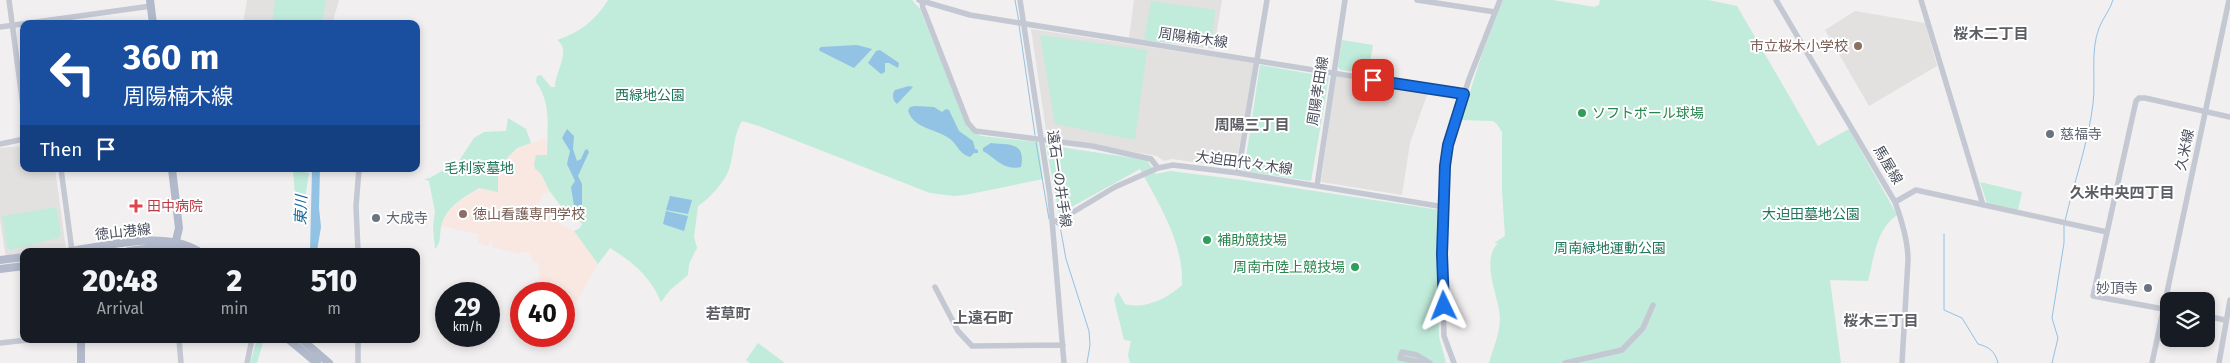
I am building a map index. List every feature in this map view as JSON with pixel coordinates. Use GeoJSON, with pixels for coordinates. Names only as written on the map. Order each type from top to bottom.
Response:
{"type":"FeatureCollection","features":[{"type":"Feature","properties":{"kind":"main road"},"geometry":{"type":"LineString","coordinates":[[151,3],[153,20]]}},
{"type":"Feature","properties":{"kind":"main road"},"geometry":{"type":"LineString","coordinates":[[172,172],[179,228],[176,248]]}},
{"type":"Feature","properties":{"kind":"main road","name":"徳山港線"},"geometry":{"type":"LineString","coordinates":[[93,248],[135,242],[176,248]]}},
{"type":"Feature","properties":{"kind":"main road","name":"徳山港線"},"geometry":{"type":"LineString","coordinates":[[151,248],[176,248]]}},
{"type":"Feature","properties":{"kind":"main road"},"geometry":{"type":"LineString","coordinates":[[0,260],[20,258]]}},
{"type":"Feature","properties":{"kind":"main road"},"geometry":{"type":"LineString","coordinates":[[0,269],[20,266]]}},
{"type":"Feature","properties":{"kind":"main road"},"geometry":{"type":"LineString","coordinates":[[81,343],[81,363]]}},
{"type":"Feature","properties":{"kind":"main road"},"geometry":{"type":"LineString","coordinates":[[293,343],[317,363]]}},
{"type":"Feature","properties":{"kind":"main road"},"geometry":{"type":"LineString","coordinates":[[306,343],[329,363]]}},
{"type":"Feature","properties":{"kind":"street"},"geometry":{"type":"LineString","coordinates":[[9,0],[14,24],[20,78]]}},
{"type":"Feature","properties":{"kind":"street","name":"遠石一の井手線"},"geometry":{"type":"LineString","coordinates":[[1020,0],[1020,22],[1041,140],[1052,222],[1064,363]]}},
{"type":"Feature","properties":{"kind":"street"},"geometry":{"type":"LineString","coordinates":[[1238,174],[1267,0]]}},
{"type":"Feature","properties":{"kind":"street","name":"周陽孝田線"},"geometry":{"type":"LineString","coordinates":[[1317,186],[1345,0]]}},
{"type":"Feature","properties":{"kind":"street"},"geometry":{"type":"LineString","coordinates":[[1417,0],[1495,12]]}},
{"type":"Feature","properties":{"kind":"street"},"geometry":{"type":"LineString","coordinates":[[1454,363],[1444,336],[1442,254],[1447,152],[1464,94],[1500,0]]}},
{"type":"Feature","properties":{"kind":"street","name":"馬屋線"},"geometry":{"type":"LineString","coordinates":[[1776,0],[1895,202],[1908,249],[1902,363]]}},
{"type":"Feature","properties":{"kind":"street"},"geometry":{"type":"LineString","coordinates":[[1921,0],[1983,206]]}},
{"type":"Feature","properties":{"kind":"street","name":"久米線"},"geometry":{"type":"LineString","coordinates":[[2170,292],[2229,0]]}},
{"type":"Feature","properties":{"kind":"street"},"geometry":{"type":"LineString","coordinates":[[920,1],[971,128],[975,131],[1092,146],[1151,158],[1158,168]]}},
{"type":"Feature","properties":{"kind":"street","name":"周陽楠木線"},"geometry":{"type":"LineString","coordinates":[[920,1],[970,15],[1464,94]]}},
{"type":"Feature","properties":{"kind":"street"},"geometry":{"type":"LineString","coordinates":[[40,20],[151,3]]}},
{"type":"Feature","properties":{"kind":"street"},"geometry":{"type":"LineString","coordinates":[[0,27],[20,23]]}},
{"type":"Feature","properties":{"kind":"street"},"geometry":{"type":"LineString","coordinates":[[2160,309],[2093,296],[2136,101],[2139,98],[2145,98],[2230,117]]}},
{"type":"Feature","properties":{"kind":"street"},"geometry":{"type":"LineString","coordinates":[[0,144],[20,140]]}},
{"type":"Feature","properties":{"kind":"street","name":"大迫田代々木線"},"geometry":{"type":"LineString","coordinates":[[1052,222],[1060,220],[1115,187],[1158,168],[1173,165],[1444,207]]}},
{"type":"Feature","properties":{"kind":"street","name":"徳山港線"},"geometry":{"type":"LineString","coordinates":[[61,172],[72,248]]}},
{"type":"Feature","properties":{"kind":"street"},"geometry":{"type":"LineString","coordinates":[[358,248],[356,206],[359,172]]}},
{"type":"Feature","properties":{"kind":"street"},"geometry":{"type":"LineString","coordinates":[[1895,202],[1916,190],[2107,232]]}},
{"type":"Feature","properties":{"kind":"street"},"geometry":{"type":"LineString","coordinates":[[935,287],[954,324],[963,338],[972,346],[1062,345]]}},
{"type":"Feature","properties":{"kind":"street"},"geometry":{"type":"LineString","coordinates":[[2219,363],[2230,300]]}},
{"type":"Feature","properties":{"kind":"street"},"geometry":{"type":"LineString","coordinates":[[1565,363],[1622,350],[1643,328],[1653,305]]}},
{"type":"Feature","properties":{"kind":"street"},"geometry":{"type":"LineString","coordinates":[[2215,318],[2226,320]]}},
{"type":"Feature","properties":{"kind":"street","name":"久米線"},"geometry":{"type":"LineString","coordinates":[[2152,363],[2160,333]]}},
{"type":"Feature","properties":{"kind":"street"},"geometry":{"type":"LineString","coordinates":[[0,343],[20,341]]}},
{"type":"Feature","properties":{"kind":"street"},"geometry":{"type":"LineString","coordinates":[[179,343],[181,363]]}},
{"type":"Feature","properties":{"kind":"street"},"geometry":{"type":"LineString","coordinates":[[247,363],[251,343]]}},
{"type":"Feature","properties":{"kind":"street"},"geometry":{"type":"LineString","coordinates":[[358,343],[358,363]]}},
{"type":"Feature","properties":{"kind":"street"},"geometry":{"type":"LineString","coordinates":[[1423,363],[1400,358],[1402,352],[1418,355],[1430,363]]}},
{"type":"Feature","properties":{"kind":"shaded area"},"geometry":{"type":"Polygon","coordinates":[[[247,0],[339,0],[333,20],[244,20],[247,0]]]}},
{"type":"Feature","properties":{"kind":"shaded area"},"geometry":{"type":"Polygon","coordinates":[[[1134,0],[1222,0],[1214,49],[1129,38],[1134,0]]]}},
{"type":"Feature","properties":{"kind":"shaded area"},"geometry":{"type":"Polygon","coordinates":[[[1855,11],[1925,23],[1937,66],[1869,106],[1825,30],[1855,11]]]}},
{"type":"Feature","properties":{"kind":"shaded area"},"geometry":{"type":"Polygon","coordinates":[[[1031,29],[1255,63],[1235,168],[1172,159],[1164,161],[1157,156],[1047,137],[1031,29]]]}},
{"type":"Feature","properties":{"kind":"shaded area"},"geometry":{"type":"Polygon","coordinates":[[[1336,75],[1428,92],[1410,143],[1402,195],[1321,182],[1336,75]]]}},
{"type":"Feature","properties":{"kind":"shaded area"},"geometry":{"type":"Polygon","coordinates":[[[546,138],[547,155],[535,169],[540,172],[549,192],[543,194],[535,211],[574,231],[598,264],[575,304],[575,282],[539,282],[539,263],[533,262],[530,253],[521,251],[520,254],[492,247],[493,243],[490,242],[488,246],[478,243],[478,234],[441,226],[450,207],[479,188],[498,192],[498,171],[507,166],[504,161],[517,148],[546,138]]]}},
{"type":"Feature","properties":{"kind":"shaded area"},"geometry":{"type":"Polygon","coordinates":[[[20,146],[20,172],[55,172],[66,248],[20,248],[20,256],[6,258],[0,220],[0,148],[20,146]]]}},
{"type":"Feature","properties":{"kind":"green space"},"geometry":{"type":"Polygon","coordinates":[[[275,0],[326,0],[323,20],[272,20],[275,0]]]}},
{"type":"Feature","properties":{"kind":"green space","name":"西緑地公園"},"geometry":{"type":"Polygon","coordinates":[[[608,0],[912,0],[920,9],[968,128],[981,136],[1038,142],[1043,179],[965,195],[954,196],[930,193],[742,121],[736,135],[727,174],[714,192],[698,206],[694,237],[697,248],[689,264],[688,275],[670,290],[661,302],[646,277],[610,248],[598,264],[574,231],[580,228],[582,224],[569,210],[563,210],[534,165],[536,155],[547,155],[548,126],[547,108],[536,82],[537,76],[541,75],[551,87],[555,87],[563,55],[561,44],[557,40],[580,30],[598,14],[608,0]]]}},
{"type":"Feature","properties":{"kind":"green space","name":"周南緑地運動公園"},"geometry":{"type":"Polygon","coordinates":[[[1503,0],[1553,0],[1594,7],[1599,5],[1600,0],[1708,0],[1737,6],[1818,146],[1849,129],[1897,215],[1884,228],[1880,236],[1868,281],[1830,280],[1841,363],[1489,363],[1500,324],[1499,309],[1490,269],[1491,260],[1493,251],[1498,243],[1494,243],[1505,236],[1502,191],[1502,132],[1493,121],[1461,120],[1482,54],[1503,0]]]}},
{"type":"Feature","properties":{"kind":"green space"},"geometry":{"type":"Polygon","coordinates":[[[1151,1],[1215,10],[1212,47],[1144,40],[1151,1]]]}},
{"type":"Feature","properties":{"kind":"green space"},"geometry":{"type":"Polygon","coordinates":[[[1040,35],[1147,50],[1135,140],[1055,124],[1040,35]]]}},
{"type":"Feature","properties":{"kind":"green space"},"geometry":{"type":"Polygon","coordinates":[[[1342,40],[1373,45],[1368,73],[1341,70],[1338,67],[1342,40]]]}},
{"type":"Feature","properties":{"kind":"green space"},"geometry":{"type":"Polygon","coordinates":[[[1260,65],[1329,77],[1311,181],[1244,171],[1260,65]]]}},
{"type":"Feature","properties":{"kind":"green space","name":"毛利家墓地"},"geometry":{"type":"Polygon","coordinates":[[[508,118],[526,129],[531,143],[517,148],[504,161],[507,166],[498,171],[498,192],[479,188],[461,199],[451,208],[443,220],[439,241],[435,249],[433,227],[435,212],[429,181],[424,179],[430,178],[459,161],[474,138],[484,132],[506,131],[508,118]]]}},
{"type":"Feature","properties":{"kind":"green space"},"geometry":{"type":"Polygon","coordinates":[[[1046,145],[1147,160],[1156,174],[1170,171],[1242,180],[1440,210],[1437,260],[1439,337],[1446,363],[1130,363],[1128,355],[1131,341],[1124,340],[1114,299],[1118,292],[1125,304],[1148,304],[1156,302],[1182,285],[1182,269],[1175,239],[1140,169],[1059,214],[1046,145]]]}},
{"type":"Feature","properties":{"kind":"green space"},"geometry":{"type":"Polygon","coordinates":[[[293,172],[309,173],[305,199],[306,221],[297,221],[293,172]]]}},
{"type":"Feature","properties":{"kind":"green space"},"geometry":{"type":"Polygon","coordinates":[[[1980,182],[2022,192],[2018,210],[1987,203],[1980,182]]]}},
{"type":"Feature","properties":{"kind":"green space"},"geometry":{"type":"Polygon","coordinates":[[[56,207],[61,234],[58,238],[10,250],[7,247],[2,216],[56,207]]]}},
{"type":"Feature","properties":{"kind":"green space"},"geometry":{"type":"Polygon","coordinates":[[[256,343],[263,343],[257,363],[250,363],[256,343]]]}},
{"type":"Feature","properties":{"kind":"green space"},"geometry":{"type":"Polygon","coordinates":[[[758,343],[785,363],[750,363],[746,360],[758,343]]]}},
{"type":"Feature","properties":{"kind":"water"},"geometry":{"type":"Polygon","coordinates":[[[857,45],[872,49],[854,68],[819,49],[821,47],[857,45]]]}},
{"type":"Feature","properties":{"kind":"water"},"geometry":{"type":"Polygon","coordinates":[[[880,50],[899,63],[898,68],[885,63],[885,72],[881,74],[868,63],[876,51],[880,50]]]}},
{"type":"Feature","properties":{"kind":"water"},"geometry":{"type":"Polygon","coordinates":[[[909,86],[913,87],[897,104],[893,97],[895,90],[909,86]]]}},
{"type":"Feature","properties":{"kind":"water"},"geometry":{"type":"Polygon","coordinates":[[[910,107],[934,107],[942,112],[946,109],[949,110],[959,131],[973,141],[978,153],[974,153],[970,157],[966,156],[950,139],[916,122],[908,111],[910,107]]]}},
{"type":"Feature","properties":{"kind":"water"},"geometry":{"type":"Polygon","coordinates":[[[567,129],[574,136],[573,149],[577,161],[581,159],[585,150],[587,149],[589,152],[578,176],[582,184],[582,211],[579,206],[574,206],[571,187],[575,181],[567,164],[570,151],[562,138],[567,129]]]}},
{"type":"Feature","properties":{"kind":"water"},"geometry":{"type":"Polygon","coordinates":[[[991,143],[1015,146],[1019,149],[1022,159],[1021,167],[1004,166],[983,151],[983,148],[991,143]]]}},
{"type":"Feature","properties":{"kind":"water"},"geometry":{"type":"Polygon","coordinates":[[[312,172],[320,172],[319,208],[321,227],[318,248],[310,248],[312,172]]]}},
{"type":"Feature","properties":{"kind":"water"},"geometry":{"type":"Polygon","coordinates":[[[670,196],[692,200],[688,214],[666,210],[670,196]]]}},
{"type":"Feature","properties":{"kind":"water"},"geometry":{"type":"Polygon","coordinates":[[[666,211],[688,216],[684,231],[663,224],[666,211]]]}},
{"type":"Feature","properties":{"kind":"waterway"},"geometry":{"type":"LineString","coordinates":[[1015,0],[1019,22]]}},
{"type":"Feature","properties":{"kind":"waterway"},"geometry":{"type":"LineString","coordinates":[[2065,221],[2091,119],[2094,95],[2096,37],[2113,0]]}},
{"type":"Feature","properties":{"kind":"waterway"},"geometry":{"type":"LineString","coordinates":[[1019,25],[1035,135]]}},
{"type":"Feature","properties":{"kind":"waterway"},"geometry":{"type":"LineString","coordinates":[[1036,142],[1049,219]]}},
{"type":"Feature","properties":{"kind":"waterway"},"geometry":{"type":"LineString","coordinates":[[1056,224],[1060,226],[1066,259],[1089,331],[1090,345],[1087,363]]}},
{"type":"Feature","properties":{"kind":"waterway"},"geometry":{"type":"LineString","coordinates":[[2052,363],[2058,338],[2052,318],[2064,243],[2064,224]]}},
{"type":"Feature","properties":{"kind":"waterway"},"geometry":{"type":"LineString","coordinates":[[1944,234],[1944,310],[1962,318],[1978,344],[1991,350],[1998,363]]}},
{"type":"Feature","properties":{"kind":"place","name":"市立桜木小学校"},"geometry":{"type":"Point","coordinates":[1858,46]}},
{"type":"Feature","properties":{"kind":"place","name":"ソフトボール球場"},"geometry":{"type":"Point","coordinates":[1582,113]}},
{"type":"Feature","properties":{"kind":"place","name":"慈福寺"},"geometry":{"type":"Point","coordinates":[2050,134]}},
{"type":"Feature","properties":{"kind":"place","name":"田中病院"},"geometry":{"type":"Point","coordinates":[136,206]}},
{"type":"Feature","properties":{"kind":"place","name":"徳山看護専門学校"},"geometry":{"type":"Point","coordinates":[463,214]}},
{"type":"Feature","properties":{"kind":"place","name":"大成寺"},"geometry":{"type":"Point","coordinates":[376,218]}},
{"type":"Feature","properties":{"kind":"place","name":"補助競技場"},"geometry":{"type":"Point","coordinates":[1207,240]}},
{"type":"Feature","properties":{"kind":"place","name":"周南市陸上競技場"},"geometry":{"type":"Point","coordinates":[1355,267]}},
{"type":"Feature","properties":{"kind":"place","name":"妙頂寺"},"geometry":{"type":"Point","coordinates":[2148,288]}},
{"type":"Feature","properties":{"kind":"district","name":"桜木二丁目"},"geometry":{"type":"Point","coordinates":[1991,34]}},
{"type":"Feature","properties":{"kind":"district","name":"周陽三丁目"},"geometry":{"type":"Point","coordinates":[1252,125]}},
{"type":"Feature","properties":{"kind":"district","name":"久米中央四丁目"},"geometry":{"type":"Point","coordinates":[2122,193]}},
{"type":"Feature","properties":{"kind":"district","name":"若草町"},"geometry":{"type":"Point","coordinates":[728,314]}},
{"type":"Feature","properties":{"kind":"district","name":"上遠石町"},"geometry":{"type":"Point","coordinates":[983,318]}},
{"type":"Feature","properties":{"kind":"district","name":"桜木三丁目"},"geometry":{"type":"Point","coordinates":[1881,321]}},
{"type":"Feature","properties":{"kind":"route"},"geometry":{"type":"LineString","coordinates":[[1373,80],[1464,94],[1448,145],[1445,166],[1442,254],[1444,306]]}},
{"type":"Feature","properties":{"kind":"water label","name":"東川"},"geometry":{"type":"Point","coordinates":[301,210]}},
{"type":"Feature","properties":{"kind":"park label","name":"大迫田墓地公園"},"geometry":{"type":"Point","coordinates":[1811,214]}}]}
